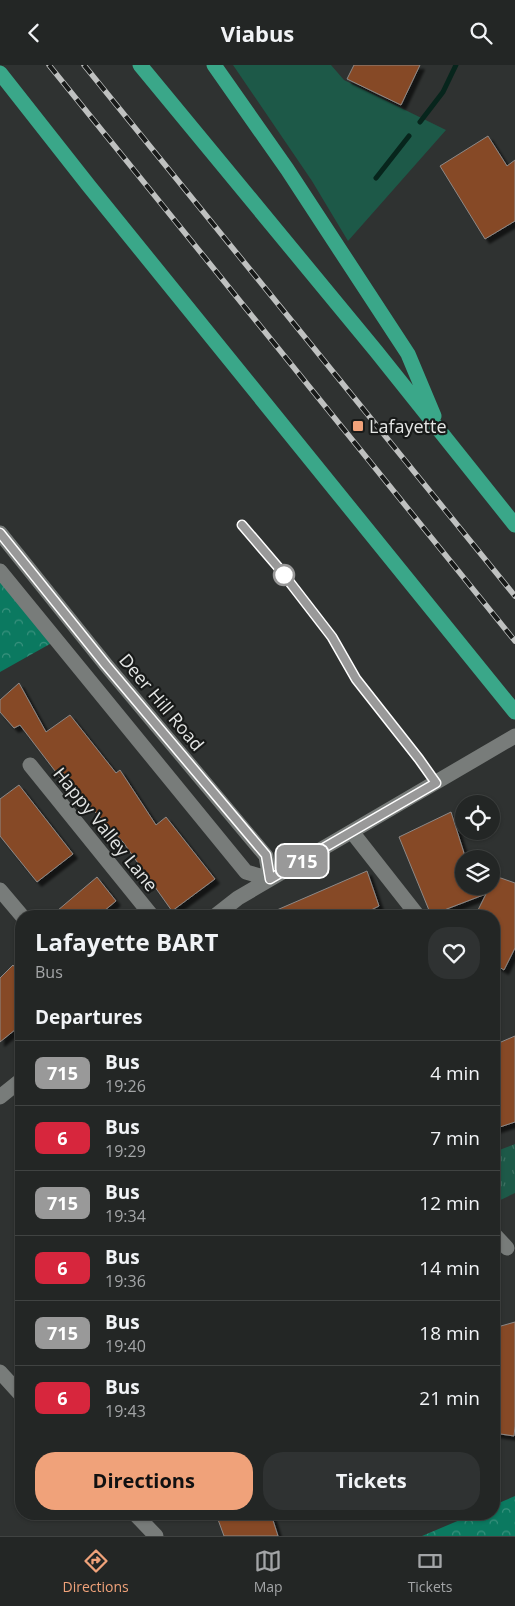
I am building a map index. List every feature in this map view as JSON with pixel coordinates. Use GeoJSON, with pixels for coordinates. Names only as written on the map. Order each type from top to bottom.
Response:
{"type":"FeatureCollection","features":[{"type":"Feature","properties":{"kind":"highway"},"geometry":{"type":"LineString","coordinates":[[140,65],[376,351],[515,525]]}},
{"type":"Feature","properties":{"kind":"highway"},"geometry":{"type":"LineString","coordinates":[[214,65],[287,169],[408,355],[443,435]]}},
{"type":"Feature","properties":{"kind":"highway"},"geometry":{"type":"LineString","coordinates":[[0,73],[270,410],[515,711]]}},
{"type":"Feature","properties":{"kind":"street","name":"Deer Hill Road"},"geometry":{"type":"LineString","coordinates":[[0,533],[106,665],[266,855],[270,879]]}},
{"type":"Feature","properties":{"kind":"street"},"geometry":{"type":"LineString","coordinates":[[0,571],[246,871],[270,879]]}},
{"type":"Feature","properties":{"kind":"street"},"geometry":{"type":"LineString","coordinates":[[225,910],[238,898],[515,736]]}},
{"type":"Feature","properties":{"kind":"street","name":"Happy Valley Lane"},"geometry":{"type":"LineString","coordinates":[[30,765],[147,910]]}},
{"type":"Feature","properties":{"kind":"street"},"geometry":{"type":"LineString","coordinates":[[352,832],[413,910]]}},
{"type":"Feature","properties":{"kind":"street"},"geometry":{"type":"LineString","coordinates":[[0,890],[17,910]]}},
{"type":"Feature","properties":{"kind":"street"},"geometry":{"type":"LineString","coordinates":[[0,1097],[15,1084]]}},
{"type":"Feature","properties":{"kind":"street"},"geometry":{"type":"LineString","coordinates":[[500,1241],[507,1248]]}},
{"type":"Feature","properties":{"kind":"street"},"geometry":{"type":"LineString","coordinates":[[0,1372],[15,1388]]}},
{"type":"Feature","properties":{"kind":"street"},"geometry":{"type":"LineString","coordinates":[[141,1520],[156,1536]]}},
{"type":"Feature","properties":{"kind":"green space"},"geometry":{"type":"Polygon","coordinates":[[[233,65],[331,65],[344,80],[446,130],[348,241],[312,181],[233,65]]]}},
{"type":"Feature","properties":{"kind":"green space"},"geometry":{"type":"Polygon","coordinates":[[[0,571],[57,640],[0,672],[0,571]]]}},
{"type":"Feature","properties":{"kind":"green space"},"geometry":{"type":"Polygon","coordinates":[[[515,1144],[515,1193],[500,1200],[500,1150],[515,1144]]]}},
{"type":"Feature","properties":{"kind":"green space"},"geometry":{"type":"Polygon","coordinates":[[[515,1496],[515,1536],[422,1536],[460,1520],[500,1520],[500,1502],[515,1496]]]}},
{"type":"Feature","properties":{"kind":"building"},"geometry":{"type":"Polygon","coordinates":[[[354,65],[420,65],[401,105],[347,79],[354,65]]]}},
{"type":"Feature","properties":{"kind":"building"},"geometry":{"type":"Polygon","coordinates":[[[488,136],[507,166],[515,160],[515,221],[485,239],[440,166],[488,136]]]}},
{"type":"Feature","properties":{"kind":"building"},"geometry":{"type":"Polygon","coordinates":[[[19,683],[46,732],[70,715],[116,773],[120,770],[156,825],[166,817],[215,879],[171,910],[123,842],[71,786],[68,788],[20,725],[14,728],[0,712],[0,700],[19,683]]]}},
{"type":"Feature","properties":{"kind":"building"},"geometry":{"type":"Polygon","coordinates":[[[19,785],[73,854],[37,882],[0,836],[0,799],[19,785]]]}},
{"type":"Feature","properties":{"kind":"building"},"geometry":{"type":"Polygon","coordinates":[[[451,812],[455,825],[455,840],[460,840],[463,850],[455,850],[455,895],[483,895],[444,910],[429,910],[399,837],[451,812]]]}},
{"type":"Feature","properties":{"kind":"building"},"geometry":{"type":"Polygon","coordinates":[[[367,871],[379,906],[371,910],[277,910],[367,871]]]}},
{"type":"Feature","properties":{"kind":"building"},"geometry":{"type":"Polygon","coordinates":[[[97,877],[116,901],[105,910],[58,910],[97,877]]]}},
{"type":"Feature","properties":{"kind":"building"},"geometry":{"type":"Polygon","coordinates":[[[500,878],[515,883],[515,948],[504,970],[500,968],[500,910],[478,910],[486,895],[500,895],[500,878]]]}},
{"type":"Feature","properties":{"kind":"building"},"geometry":{"type":"Polygon","coordinates":[[[13,965],[15,968],[15,1030],[0,1042],[0,978],[13,965]]]}},
{"type":"Feature","properties":{"kind":"building"},"geometry":{"type":"Polygon","coordinates":[[[515,1036],[515,1122],[500,1127],[500,1042],[515,1036]]]}},
{"type":"Feature","properties":{"kind":"building"},"geometry":{"type":"Polygon","coordinates":[[[515,1322],[514,1436],[500,1434],[500,1326],[515,1322]]]}},
{"type":"Feature","properties":{"kind":"building"},"geometry":{"type":"Polygon","coordinates":[[[218,1520],[273,1520],[278,1536],[224,1536],[218,1520]]]}},
{"type":"Feature","properties":{"kind":"waterway"},"geometry":{"type":"LineString","coordinates":[[420,122],[443,92],[456,65]]}},
{"type":"Feature","properties":{"kind":"waterway"},"geometry":{"type":"LineString","coordinates":[[376,178],[409,136]]}},
{"type":"Feature","properties":{"kind":"railway"},"geometry":{"type":"LineString","coordinates":[[49,65],[515,641]]}},
{"type":"Feature","properties":{"kind":"railway"},"geometry":{"type":"LineString","coordinates":[[84,65],[515,596]]}},
{"type":"Feature","properties":{"kind":"bus line","name":"715"},"geometry":{"type":"LineString","coordinates":[[0,533],[106,665],[266,855],[270,879],[436,783],[356,679],[332,637],[319,619],[242,525]]}},
{"type":"Feature","properties":{"kind":"place","name":"Lafayette"},"geometry":{"type":"Point","coordinates":[358,426]}}]}
